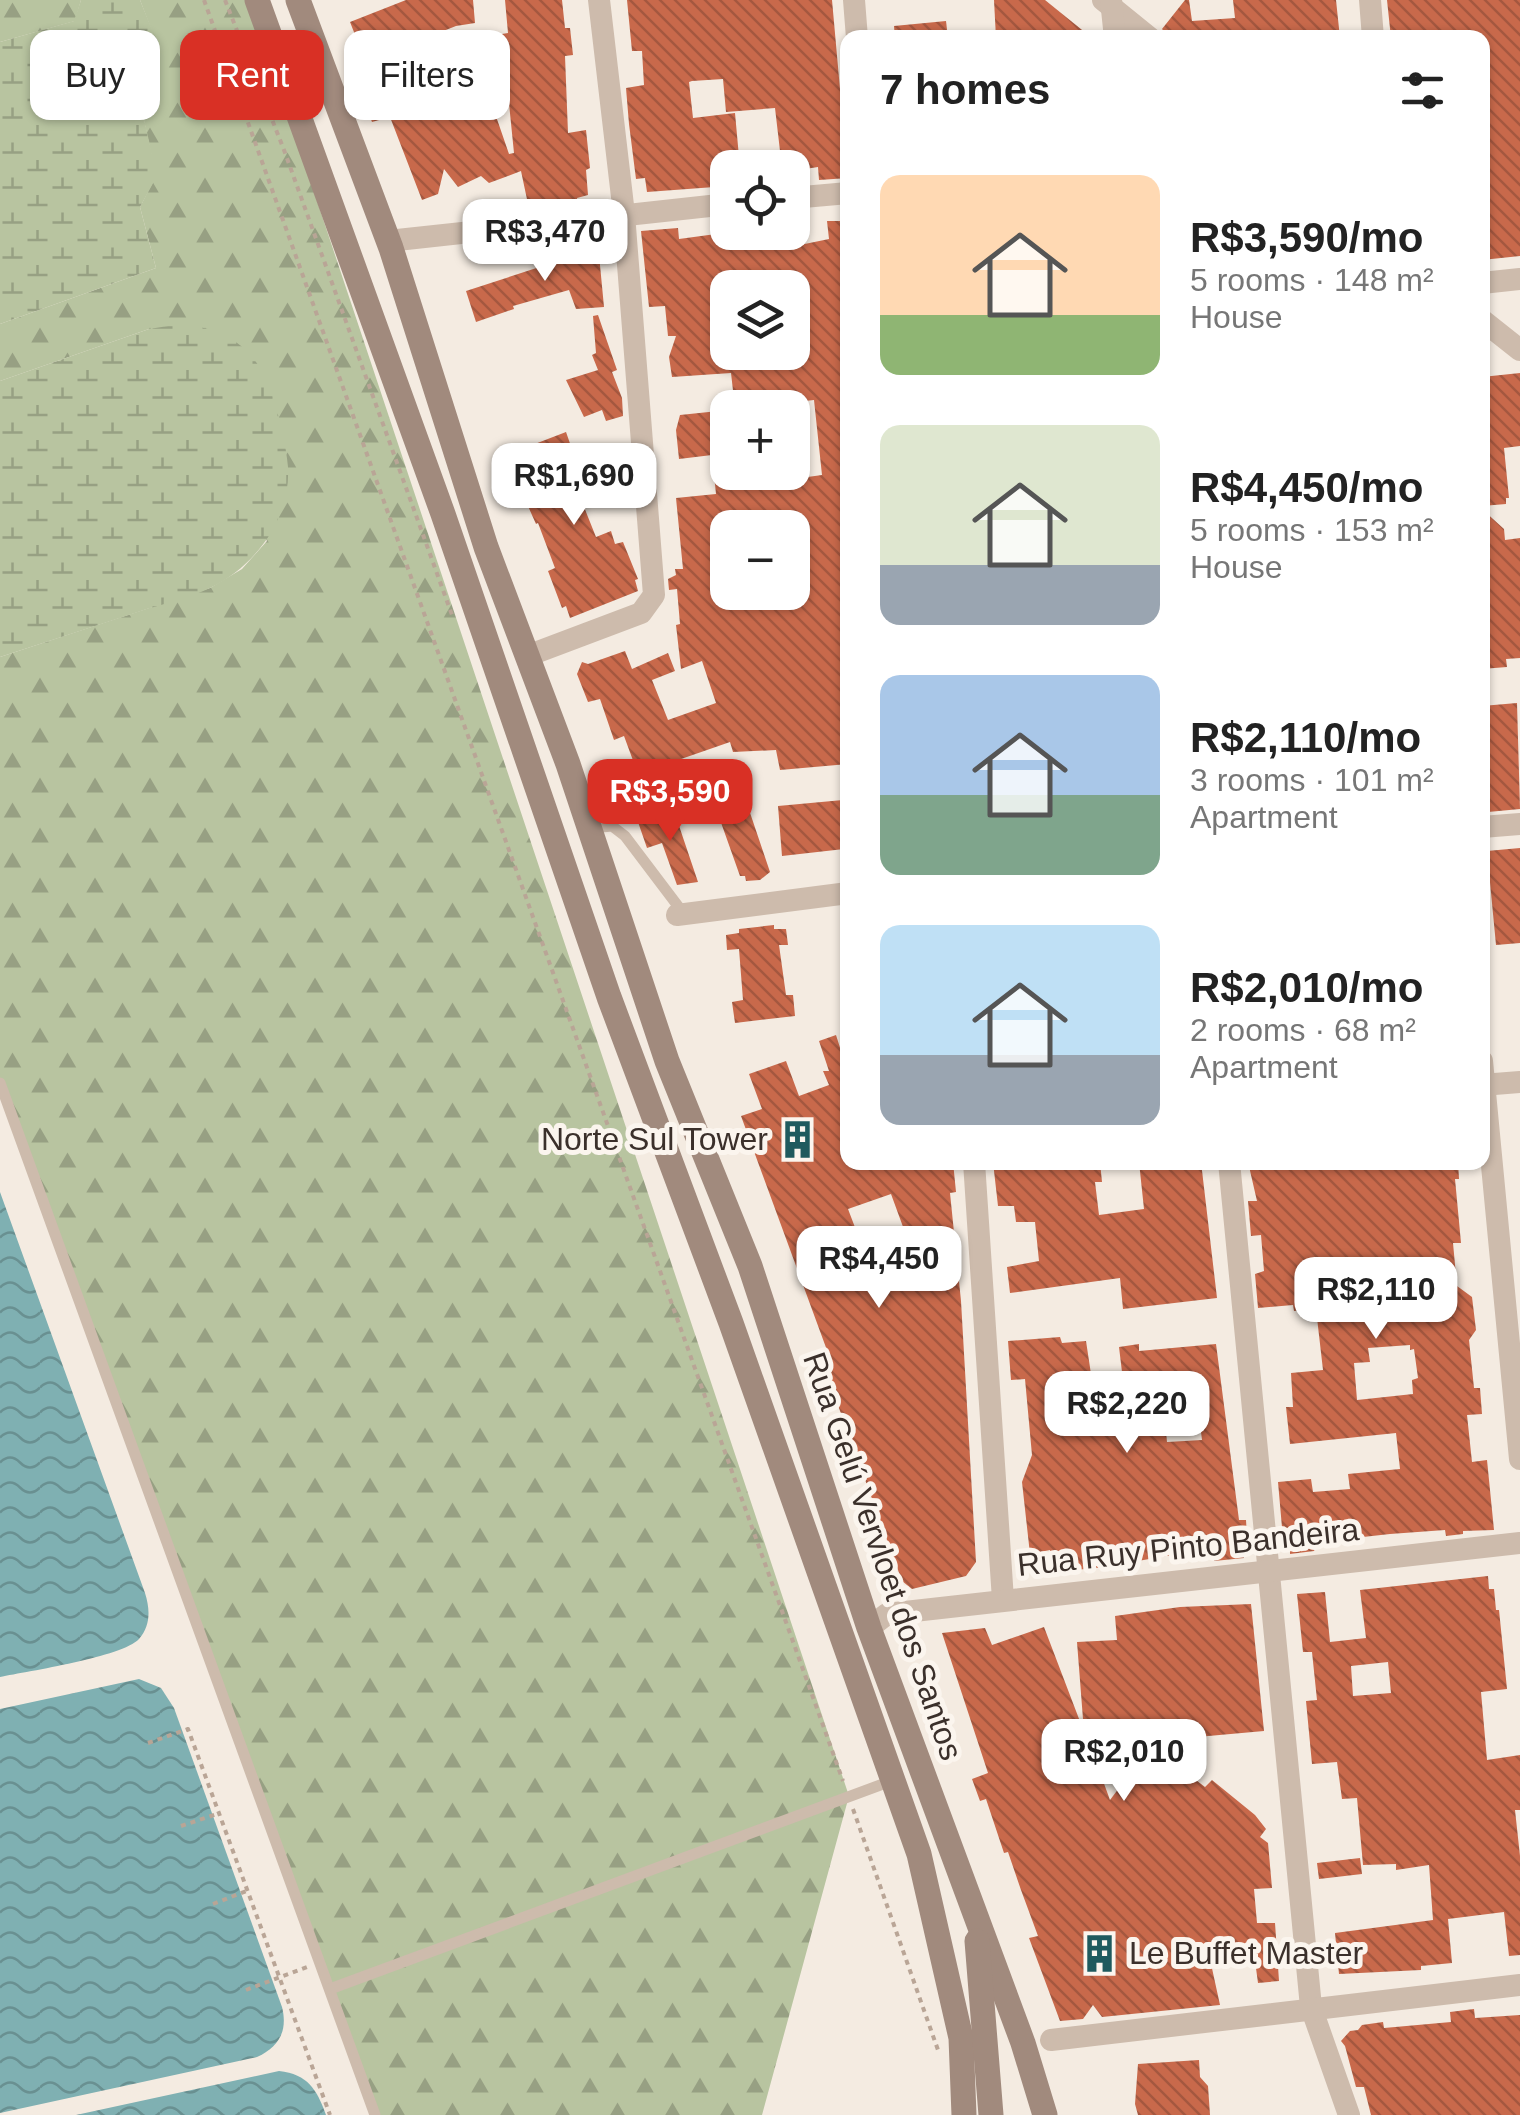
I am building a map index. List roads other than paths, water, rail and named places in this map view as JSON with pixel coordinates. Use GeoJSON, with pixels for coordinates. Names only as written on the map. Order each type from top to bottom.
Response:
{"type":"FeatureCollection","features":[{"type":"Feature","properties":{"kind":"main road","name":"Rua Gelú Vervloet dos Santos"},"geometry":{"type":"LineString","coordinates":[[257,0],[394,376],[609,997],[743,1357],[919,1854],[958,2021],[964,2115]]}},
{"type":"Feature","properties":{"kind":"main road","name":"Rua Gelú Vervloet dos Santos"},"geometry":{"type":"LineString","coordinates":[[298,0],[388,241],[486,548],[591,828],[667,1062],[750,1266],[869,1628],[1023,2043],[1045,2115]]}},
{"type":"Feature","properties":{"kind":"main road"},"geometry":{"type":"LineString","coordinates":[[975,1911],[991,2115]]}},
{"type":"Feature","properties":{"kind":"street"},"geometry":{"type":"LineString","coordinates":[[527,656],[641,613],[654,595],[624,214],[599,0]]}},
{"type":"Feature","properties":{"kind":"street"},"geometry":{"type":"LineString","coordinates":[[854,0],[856,30]]}},
{"type":"Feature","properties":{"kind":"street"},"geometry":{"type":"LineString","coordinates":[[1370,0],[1372,30]]}},
{"type":"Feature","properties":{"kind":"street"},"geometry":{"type":"LineString","coordinates":[[1108,2],[1113,30]]}},
{"type":"Feature","properties":{"kind":"street"},"geometry":{"type":"LineString","coordinates":[[1108,2],[1141,30]]}},
{"type":"Feature","properties":{"kind":"street"},"geometry":{"type":"LineString","coordinates":[[810,196],[840,194]]}},
{"type":"Feature","properties":{"kind":"street"},"geometry":{"type":"LineString","coordinates":[[388,241],[710,206]]}},
{"type":"Feature","properties":{"kind":"street"},"geometry":{"type":"LineString","coordinates":[[1490,281],[1520,279]]}},
{"type":"Feature","properties":{"kind":"street"},"geometry":{"type":"LineString","coordinates":[[1490,326],[1520,350]]}},
{"type":"Feature","properties":{"kind":"street"},"geometry":{"type":"LineString","coordinates":[[1490,826],[1520,824]]}},
{"type":"Feature","properties":{"kind":"street"},"geometry":{"type":"LineString","coordinates":[[681,914],[840,894]]}},
{"type":"Feature","properties":{"kind":"street"},"geometry":{"type":"LineString","coordinates":[[1490,1084],[1520,1082]]}},
{"type":"Feature","properties":{"kind":"street"},"geometry":{"type":"LineString","coordinates":[[1490,1147],[1520,1459]]}},
{"type":"Feature","properties":{"kind":"street"},"geometry":{"type":"LineString","coordinates":[[975,1170],[1003,1600]]}},
{"type":"Feature","properties":{"kind":"street"},"geometry":{"type":"LineString","coordinates":[[1230,1170],[1294,1809],[1310,2008],[1350,2115]]}},
{"type":"Feature","properties":{"kind":"street","name":"Rua Ruy Pinto Bandeira"},"geometry":{"type":"LineString","coordinates":[[869,1628],[887,1614],[1520,1543]]}},
{"type":"Feature","properties":{"kind":"street"},"geometry":{"type":"LineString","coordinates":[[1051,2040],[1264,2022],[1310,2008],[1520,1985]]}},
{"type":"Feature","properties":{"kind":"lane"},"geometry":{"type":"LineString","coordinates":[[591,828],[612,826],[624,836],[681,914]]}},
{"type":"Feature","properties":{"kind":"lane"},"geometry":{"type":"LineString","coordinates":[[0,1084],[376,2115]]}},
{"type":"Feature","properties":{"kind":"lane"},"geometry":{"type":"LineString","coordinates":[[330,1989],[891,1781]]}},
{"type":"Feature","properties":{"kind":"water"},"geometry":{"type":"Polygon","coordinates":[[[0,1192],[145,1593],[148,1611],[143,1634],[129,1646],[0,1677],[0,1192]]]}},
{"type":"Feature","properties":{"kind":"water"},"geometry":{"type":"Polygon","coordinates":[[[139,1679],[161,1688],[174,1708],[282,2007],[283,2031],[271,2048],[257,2057],[0,2113],[0,1709],[139,1679]]]}},
{"type":"Feature","properties":{"kind":"water"},"geometry":{"type":"Polygon","coordinates":[[[279,2071],[310,2085],[326,2115],[76,2115],[279,2071]]]}},
{"type":"Feature","properties":{"kind":"place","name":"Norte Sul Tower"},"geometry":{"type":"Point","coordinates":[798,1139]}},
{"type":"Feature","properties":{"kind":"place","name":"Le Buffet Master"},"geometry":{"type":"Point","coordinates":[1099,1953]}}]}
